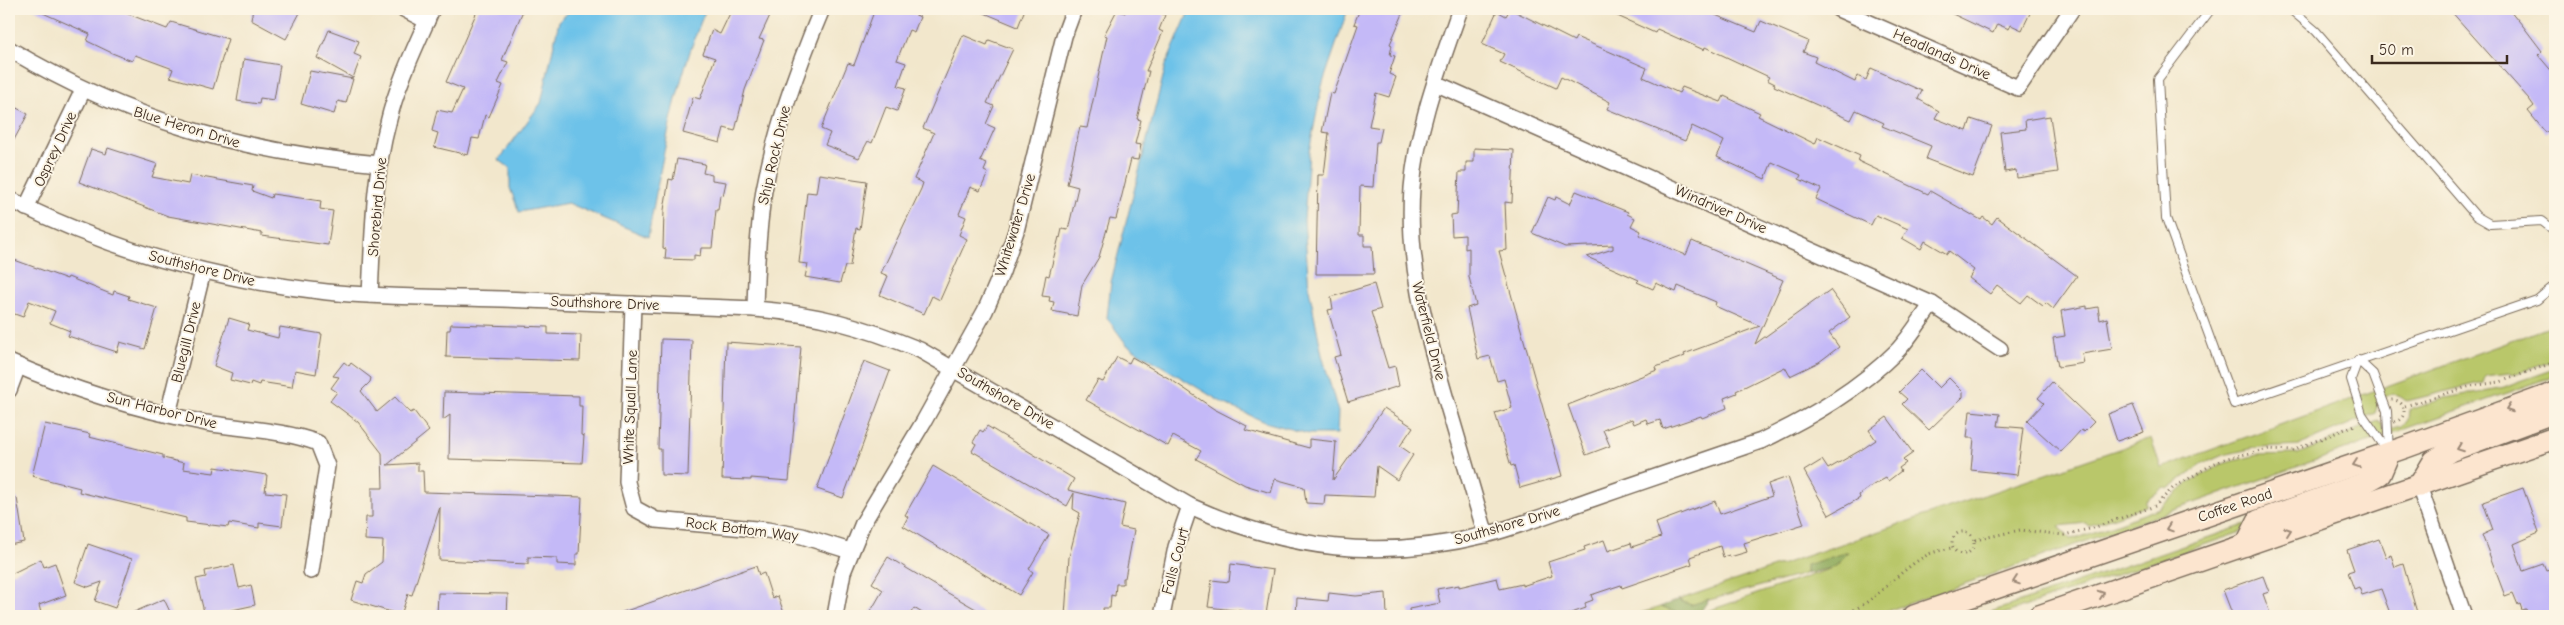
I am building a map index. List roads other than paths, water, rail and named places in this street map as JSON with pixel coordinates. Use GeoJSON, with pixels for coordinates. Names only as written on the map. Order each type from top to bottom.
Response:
{"type":"FeatureCollection","features":[{"type":"Feature","properties":{"kind":"main road","name":"Coffee Road"},"geometry":{"type":"LineString","coordinates":[[1914,616],[2389,453],[2555,393]]}},
{"type":"Feature","properties":{"kind":"main road"},"geometry":{"type":"LineString","coordinates":[[2419,486],[2434,461],[2450,451],[2555,412]]}},
{"type":"Feature","properties":{"kind":"main road"},"geometry":{"type":"LineString","coordinates":[[2038,616],[2555,438]]}},
{"type":"Feature","properties":{"kind":"main road"},"geometry":{"type":"LineString","coordinates":[[2246,545],[2258,521],[2362,484],[2380,474],[2389,453]]}},
{"type":"Feature","properties":{"kind":"street"},"geometry":{"type":"LineString","coordinates":[[404,9],[430,15]]}},
{"type":"Feature","properties":{"kind":"street","name":"Ship Rock Drive"},"geometry":{"type":"LineString","coordinates":[[754,308],[757,248],[764,192],[773,147],[789,92],[822,9]]}},
{"type":"Feature","properties":{"kind":"street","name":"Whitewater Drive"},"geometry":{"type":"LineString","coordinates":[[835,616],[843,572],[862,523],[924,420],[985,310],[1002,272],[1016,231],[1064,36],[1074,9]]}},
{"type":"Feature","properties":{"kind":"street","name":"Waterfield Drive"},"geometry":{"type":"LineString","coordinates":[[1460,9],[1435,83],[1418,146],[1412,188],[1411,230],[1414,273],[1422,315],[1486,535]]}},
{"type":"Feature","properties":{"kind":"street","name":"Headlands Drive"},"geometry":{"type":"LineString","coordinates":[[1838,9],[2018,88],[2072,9]]}},
{"type":"Feature","properties":{"kind":"street","name":"Shorebird Drive"},"geometry":{"type":"LineString","coordinates":[[370,295],[379,164],[388,122],[401,81],[430,15]]}},
{"type":"Feature","properties":{"kind":"street","name":"Blue Heron Drive"},"geometry":{"type":"LineString","coordinates":[[9,49],[83,90],[170,125],[274,152],[379,164]]}},
{"type":"Feature","properties":{"kind":"street","name":"Windriver Drive"},"geometry":{"type":"LineString","coordinates":[[1435,83],[1932,304],[2000,348]]}},
{"type":"Feature","properties":{"kind":"street","name":"Osprey Drive"},"geometry":{"type":"LineString","coordinates":[[26,208],[83,90]]}},
{"type":"Feature","properties":{"kind":"street","name":"Southshore Drive"},"geometry":{"type":"LineString","coordinates":[[9,199],[84,233],[135,251],[203,270],[265,284],[370,295],[754,308],[797,312],[840,320],[880,333],[920,350],[1190,506],[1223,521],[1264,535],[1306,544],[1349,549],[1385,550],[1428,547],[1486,535],[1761,441],[1799,423],[1835,402],[1868,377],[1899,348],[1932,304]]}},
{"type":"Feature","properties":{"kind":"street","name":"Bluegill Drive"},"geometry":{"type":"LineString","coordinates":[[168,414],[203,270]]}},
{"type":"Feature","properties":{"kind":"street","name":"White Squall Lane"},"geometry":{"type":"LineString","coordinates":[[633,304],[627,482],[634,508]]}},
{"type":"Feature","properties":{"kind":"street"},"geometry":{"type":"LineString","coordinates":[[9,390],[14,364]]}},
{"type":"Feature","properties":{"kind":"street","name":"Sun Harbor Drive"},"geometry":{"type":"LineString","coordinates":[[14,364],[105,397],[168,414],[257,432],[302,437],[318,443],[327,466],[311,571]]}},
{"type":"Feature","properties":{"kind":"street"},"geometry":{"type":"LineString","coordinates":[[2419,486],[2464,616]]}},
{"type":"Feature","properties":{"kind":"street","name":"Falls Court"},"geometry":{"type":"LineString","coordinates":[[1162,616],[1176,547],[1190,506]]}},
{"type":"Feature","properties":{"kind":"street","name":"Rock Bottom Way"},"geometry":{"type":"LineString","coordinates":[[634,508],[656,520],[776,531],[802,536],[850,551]]}},
{"type":"Feature","properties":{"kind":"lane"},"geometry":{"type":"LineString","coordinates":[[2211,9],[2158,79],[2166,218],[2234,404],[2537,300],[2555,285]]}},
{"type":"Feature","properties":{"kind":"lane"},"geometry":{"type":"LineString","coordinates":[[2290,9],[2316,31],[2476,216],[2490,224],[2542,221],[2555,231]]}},
{"type":"Feature","properties":{"kind":"lane"},"geometry":{"type":"LineString","coordinates":[[2358,360],[2351,379],[2362,414],[2389,453]]}},
{"type":"Feature","properties":{"kind":"lane"},"geometry":{"type":"LineString","coordinates":[[2358,360],[2374,374],[2387,411],[2389,453]]}},
{"type":"Feature","properties":{"kind":"water"},"geometry":{"type":"Polygon","coordinates":[[[572,9],[706,9],[695,37],[678,93],[664,150],[648,237],[568,203],[519,212],[510,188],[510,168],[499,160],[541,103],[559,21],[572,9]]]}},
{"type":"Feature","properties":{"kind":"water"},"geometry":{"type":"Polygon","coordinates":[[[1190,9],[1348,9],[1322,86],[1309,152],[1304,220],[1309,289],[1322,355],[1338,412],[1337,434],[1308,434],[1265,422],[1223,403],[1127,345],[1107,318],[1111,282],[1166,65],[1190,9]]]}}]}
